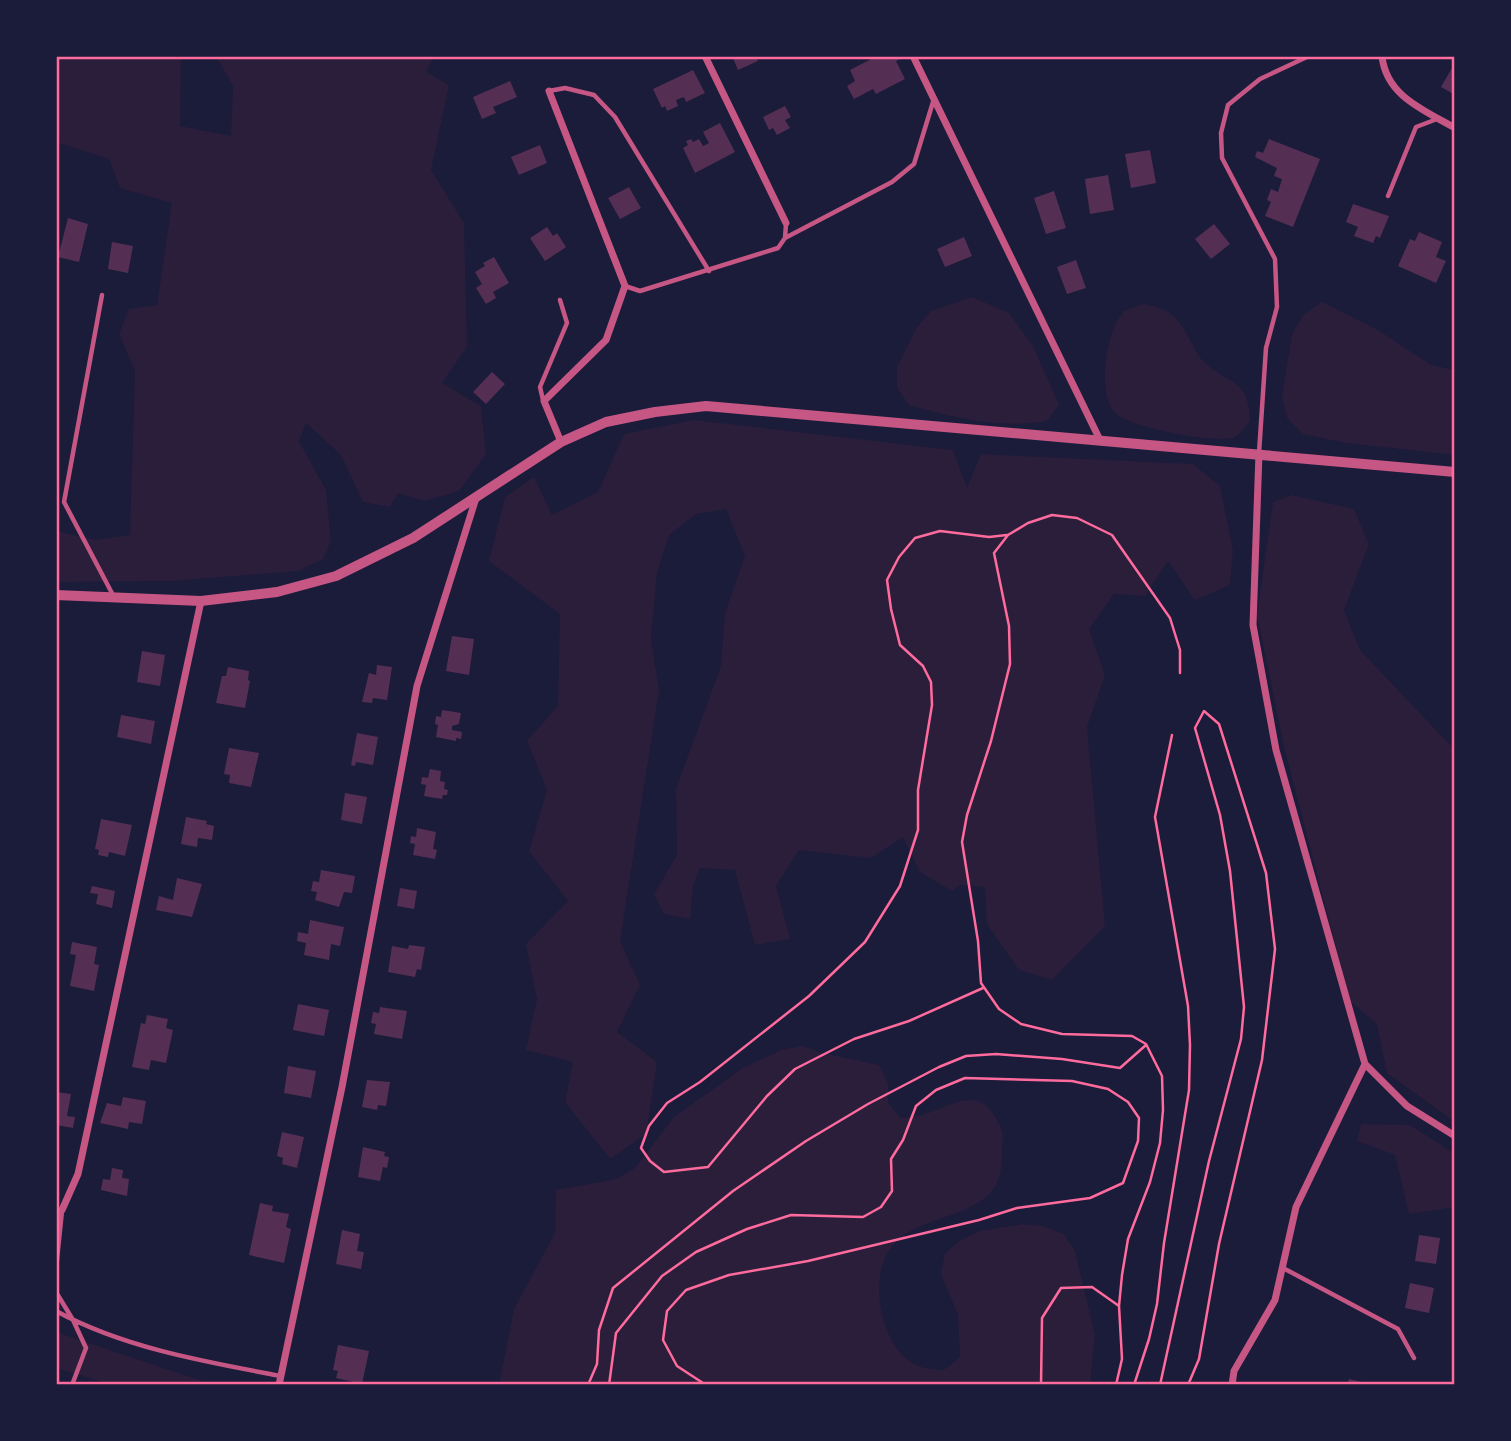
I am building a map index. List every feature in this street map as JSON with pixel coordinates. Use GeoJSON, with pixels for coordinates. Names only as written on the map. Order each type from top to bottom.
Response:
{"type":"FeatureCollection","features":[{"type":"Feature","properties":{"kind":"street"},"geometry":{"type":"LineString","coordinates":[[705,56],[786,223]]}},
{"type":"Feature","properties":{"kind":"street"},"geometry":{"type":"LineString","coordinates":[[913,56],[933,102],[1100,440]]}},
{"type":"Feature","properties":{"kind":"street"},"geometry":{"type":"LineString","coordinates":[[1382,56],[1386,73],[1396,90],[1407,101],[1455,128]]}},
{"type":"Feature","properties":{"kind":"street"},"geometry":{"type":"LineString","coordinates":[[549,91],[625,286],[606,340],[544,401],[561,442]]}},
{"type":"Feature","properties":{"kind":"street"},"geometry":{"type":"LineString","coordinates":[[56,595],[201,601],[277,592],[336,576],[413,538],[561,442],[606,422],[655,412],[706,406],[1455,472]]}},
{"type":"Feature","properties":{"kind":"street"},"geometry":{"type":"LineString","coordinates":[[1259,453],[1253,625],[1276,750],[1365,1064],[1407,1106],[1455,1136]]}},
{"type":"Feature","properties":{"kind":"street"},"geometry":{"type":"LineString","coordinates":[[279,1385],[342,1087],[417,686],[477,496]]}},
{"type":"Feature","properties":{"kind":"street"},"geometry":{"type":"LineString","coordinates":[[59,1213],[78,1174],[201,601]]}},
{"type":"Feature","properties":{"kind":"street"},"geometry":{"type":"LineString","coordinates":[[1232,1385],[1234,1371],[1276,1300],[1296,1207],[1365,1064]]}},
{"type":"Feature","properties":{"kind":"lane"},"geometry":{"type":"LineString","coordinates":[[1259,453],[1266,348],[1277,307],[1275,259],[1222,158],[1221,133],[1228,105],[1259,79],[1309,56]]}},
{"type":"Feature","properties":{"kind":"lane"},"geometry":{"type":"LineString","coordinates":[[549,91],[565,88],[594,95],[615,117],[709,271]]}},
{"type":"Feature","properties":{"kind":"lane"},"geometry":{"type":"LineString","coordinates":[[625,286],[640,291],[778,248],[785,238],[892,182],[914,163],[933,102]]}},
{"type":"Feature","properties":{"kind":"lane"},"geometry":{"type":"LineString","coordinates":[[1388,196],[1416,127],[1438,118]]}},
{"type":"Feature","properties":{"kind":"lane"},"geometry":{"type":"LineString","coordinates":[[785,238],[786,223]]}},
{"type":"Feature","properties":{"kind":"lane"},"geometry":{"type":"LineString","coordinates":[[102,295],[64,502],[114,597]]}},
{"type":"Feature","properties":{"kind":"lane"},"geometry":{"type":"LineString","coordinates":[[544,401],[540,387],[567,323],[560,300]]}},
{"type":"Feature","properties":{"kind":"lane"},"geometry":{"type":"LineString","coordinates":[[56,1269],[59,1213]]}},
{"type":"Feature","properties":{"kind":"lane"},"geometry":{"type":"LineString","coordinates":[[1283,1268],[1398,1329],[1414,1358]]}},
{"type":"Feature","properties":{"kind":"lane"},"geometry":{"type":"LineString","coordinates":[[56,1292],[86,1348],[72,1385]]}},
{"type":"Feature","properties":{"kind":"lane"},"geometry":{"type":"LineString","coordinates":[[56,1311],[73,1320],[174,1356],[281,1376]]}},
{"type":"Feature","properties":{"kind":"path"},"geometry":{"type":"LineString","coordinates":[[1116,1385],[1122,1359],[1119,1307],[1128,1239],[1150,1182],[1160,1143],[1162,1076],[1146,1044],[1132,1036],[1062,1034],[1021,1024],[999,1009],[983,988],[962,842],[967,815],[991,741],[1010,664],[1009,626],[994,553],[1008,535],[1028,523],[1052,515],[1077,518],[1112,535],[1170,618],[1180,650],[1180,673]]}},
{"type":"Feature","properties":{"kind":"path"},"geometry":{"type":"LineString","coordinates":[[983,988],[909,1021],[854,1039],[795,1069],[767,1096],[708,1167],[664,1172],[650,1161],[641,1148],[649,1126],[667,1103],[700,1082],[809,996],[865,942],[900,886],[918,830],[918,790],[932,705],[931,682],[923,666],[900,645],[887,580],[899,557],[915,538],[940,531],[989,537],[1008,535]]}},
{"type":"Feature","properties":{"kind":"path"},"geometry":{"type":"LineString","coordinates":[[1160,1385],[1209,1161],[1241,1038],[1244,1007],[1230,872],[1220,815],[1195,728],[1204,711],[1219,724],[1266,873],[1275,949],[1262,1060],[1219,1244],[1199,1359],[1188,1385]]}},
{"type":"Feature","properties":{"kind":"path"},"geometry":{"type":"LineString","coordinates":[[1134,1385],[1157,1304],[1189,1090],[1188,1006],[1156,817],[1172,735]]}},
{"type":"Feature","properties":{"kind":"path"},"geometry":{"type":"LineString","coordinates":[[588,1385],[597,1364],[599,1330],[613,1288],[733,1191],[806,1141],[868,1104],[966,1056],[996,1054],[1062,1059],[1120,1068],[1146,1044]]}},
{"type":"Feature","properties":{"kind":"path"},"geometry":{"type":"LineString","coordinates":[[609,1385],[616,1333],[662,1276],[696,1252],[747,1229],[791,1215],[863,1217],[881,1207],[892,1191],[891,1159],[903,1140],[916,1106],[936,1090],[965,1077],[1072,1081],[1108,1089],[1128,1102],[1139,1118],[1138,1141],[1123,1183],[1090,1198],[1017,1208],[979,1220],[808,1261],[729,1275],[686,1290],[667,1311],[663,1340],[677,1366],[706,1385]]}},
{"type":"Feature","properties":{"kind":"path"},"geometry":{"type":"LineString","coordinates":[[1041,1385],[1042,1318],[1061,1288],[1092,1287],[1119,1307]]}},
{"type":"Feature","properties":{"kind":"shaded area"},"geometry":{"type":"Polygon","coordinates":[[[56,56],[181,56],[180,126],[231,136],[233,86],[216,56],[434,56],[426,72],[449,85],[431,170],[464,223],[467,347],[442,383],[481,406],[486,454],[459,491],[424,501],[398,493],[390,507],[363,502],[341,455],[306,423],[299,441],[326,490],[331,541],[323,559],[298,571],[173,581],[56,582],[56,531],[96,540],[130,535],[135,371],[119,334],[129,309],[157,305],[172,203],[120,188],[109,159],[56,142],[56,56]]]}},
{"type":"Feature","properties":{"kind":"shaded area"},"geometry":{"type":"Polygon","coordinates":[[[972,297],[1009,313],[1033,346],[1059,405],[1047,421],[995,423],[943,414],[909,405],[897,388],[897,367],[917,327],[931,311],[972,297]]]}},
{"type":"Feature","properties":{"kind":"shaded area"},"geometry":{"type":"Polygon","coordinates":[[[1322,302],[1378,330],[1431,365],[1455,370],[1455,455],[1346,443],[1303,434],[1287,418],[1282,396],[1292,334],[1303,315],[1322,302]]]}},
{"type":"Feature","properties":{"kind":"shaded area"},"geometry":{"type":"Polygon","coordinates":[[[1144,304],[1174,316],[1203,361],[1242,389],[1249,407],[1250,421],[1235,437],[1193,437],[1137,424],[1115,413],[1105,385],[1110,339],[1124,311],[1144,304]]]}},
{"type":"Feature","properties":{"kind":"shaded area"},"geometry":{"type":"Polygon","coordinates":[[[694,420],[953,450],[967,488],[981,454],[1193,464],[1220,486],[1233,551],[1230,585],[1195,600],[1168,561],[1145,596],[1114,594],[1089,629],[1105,675],[1087,727],[1105,926],[1052,980],[1019,970],[987,924],[985,887],[960,885],[952,891],[920,872],[903,837],[871,858],[799,850],[776,886],[790,939],[755,945],[735,870],[700,868],[693,886],[690,919],[664,914],[654,894],[677,855],[676,789],[721,666],[725,613],[745,556],[726,509],[696,514],[669,535],[657,573],[651,638],[659,691],[620,941],[640,985],[617,1032],[657,1062],[646,1134],[610,1159],[565,1102],[573,1062],[526,1050],[537,999],[526,944],[568,901],[529,851],[547,790],[527,741],[558,706],[560,614],[489,561],[505,497],[534,477],[552,515],[598,492],[624,434],[694,420]]]}},
{"type":"Feature","properties":{"kind":"shaded area"},"geometry":{"type":"Polygon","coordinates":[[[1291,495],[1354,509],[1369,544],[1344,610],[1360,650],[1455,750],[1455,1122],[1387,1073],[1377,1024],[1350,1001],[1284,747],[1257,615],[1273,502],[1291,495]]]}},
{"type":"Feature","properties":{"kind":"shaded area"},"geometry":{"type":"Polygon","coordinates":[[[803,1046],[822,1053],[879,1065],[888,1083],[888,1103],[901,1118],[922,1115],[967,1100],[985,1105],[1001,1128],[1002,1160],[997,1182],[986,1197],[971,1207],[914,1230],[897,1241],[885,1258],[879,1290],[881,1308],[893,1342],[903,1356],[916,1365],[940,1370],[947,1368],[960,1357],[958,1315],[941,1274],[945,1253],[961,1240],[980,1231],[1023,1224],[1043,1226],[1064,1234],[1075,1251],[1095,1335],[1090,1385],[499,1385],[514,1309],[555,1233],[556,1190],[617,1179],[635,1168],[674,1117],[743,1068],[781,1050],[803,1046]]]}},
{"type":"Feature","properties":{"kind":"shaded area"},"geometry":{"type":"Polygon","coordinates":[[[1361,1124],[1410,1125],[1455,1154],[1455,1207],[1409,1214],[1395,1155],[1357,1141],[1361,1124]]]}},
{"type":"Feature","properties":{"kind":"shaded area"},"geometry":{"type":"Polygon","coordinates":[[[56,1332],[210,1385],[113,1385],[56,1368],[56,1332]]]}},
{"type":"Feature","properties":{"kind":"building"},"geometry":{"type":"Polygon","coordinates":[[[732,56],[755,56],[758,61],[738,70],[732,56]]]}},
{"type":"Feature","properties":{"kind":"building"},"geometry":{"type":"Polygon","coordinates":[[[877,56],[898,56],[900,59],[896,61],[905,79],[876,94],[873,89],[854,99],[847,86],[855,81],[850,70],[877,56]]]}},
{"type":"Feature","properties":{"kind":"building"},"geometry":{"type":"Polygon","coordinates":[[[1452,68],[1455,70],[1455,95],[1441,87],[1452,68]]]}},
{"type":"Feature","properties":{"kind":"building"},"geometry":{"type":"Polygon","coordinates":[[[693,70],[705,93],[686,102],[684,97],[676,100],[678,106],[667,111],[665,106],[662,108],[653,89],[693,70]]]}},
{"type":"Feature","properties":{"kind":"building"},"geometry":{"type":"Polygon","coordinates":[[[510,81],[517,97],[493,107],[496,113],[482,119],[473,97],[510,81]]]}},
{"type":"Feature","properties":{"kind":"building"},"geometry":{"type":"Polygon","coordinates":[[[785,106],[791,117],[785,120],[790,128],[777,135],[773,128],[769,130],[763,117],[785,106]]]}},
{"type":"Feature","properties":{"kind":"building"},"geometry":{"type":"Polygon","coordinates":[[[720,123],[735,152],[695,173],[683,148],[688,145],[686,141],[699,139],[703,146],[709,143],[703,132],[720,123]]]}},
{"type":"Feature","properties":{"kind":"building"},"geometry":{"type":"Polygon","coordinates":[[[1269,139],[1320,159],[1293,227],[1265,216],[1271,202],[1267,200],[1271,189],[1278,192],[1282,179],[1274,176],[1277,168],[1255,157],[1257,151],[1263,153],[1269,139]]]}},
{"type":"Feature","properties":{"kind":"building"},"geometry":{"type":"Polygon","coordinates":[[[540,145],[547,163],[519,175],[511,157],[540,145]]]}},
{"type":"Feature","properties":{"kind":"building"},"geometry":{"type":"Polygon","coordinates":[[[1150,150],[1156,183],[1131,188],[1125,154],[1150,150]]]}},
{"type":"Feature","properties":{"kind":"building"},"geometry":{"type":"Polygon","coordinates":[[[1108,175],[1114,210],[1090,214],[1085,179],[1108,175]]]}},
{"type":"Feature","properties":{"kind":"building"},"geometry":{"type":"Polygon","coordinates":[[[629,187],[641,208],[620,219],[608,198],[629,187]]]}},
{"type":"Feature","properties":{"kind":"building"},"geometry":{"type":"Polygon","coordinates":[[[1054,191],[1066,228],[1046,234],[1034,198],[1054,191]]]}},
{"type":"Feature","properties":{"kind":"building"},"geometry":{"type":"Polygon","coordinates":[[[1353,204],[1389,216],[1380,238],[1376,236],[1373,243],[1354,236],[1358,227],[1346,222],[1353,204]]]}},
{"type":"Feature","properties":{"kind":"building"},"geometry":{"type":"Polygon","coordinates":[[[68,218],[88,224],[79,262],[58,257],[68,218]]]}},
{"type":"Feature","properties":{"kind":"building"},"geometry":{"type":"Polygon","coordinates":[[[1214,224],[1230,244],[1211,259],[1195,239],[1214,224]]]}},
{"type":"Feature","properties":{"kind":"building"},"geometry":{"type":"Polygon","coordinates":[[[547,227],[553,236],[557,233],[566,247],[545,261],[530,238],[547,227]]]}},
{"type":"Feature","properties":{"kind":"building"},"geometry":{"type":"Polygon","coordinates":[[[1419,232],[1442,242],[1436,257],[1446,261],[1436,283],[1398,266],[1410,239],[1415,241],[1419,232]]]}},
{"type":"Feature","properties":{"kind":"building"},"geometry":{"type":"Polygon","coordinates":[[[964,237],[972,256],[945,267],[937,249],[964,237]]]}},
{"type":"Feature","properties":{"kind":"building"},"geometry":{"type":"Polygon","coordinates":[[[112,242],[133,246],[128,273],[108,269],[112,242]]]}},
{"type":"Feature","properties":{"kind":"building"},"geometry":{"type":"Polygon","coordinates":[[[494,257],[509,283],[493,292],[496,298],[486,304],[476,288],[482,284],[475,272],[485,266],[483,263],[494,257]]]}},
{"type":"Feature","properties":{"kind":"building"},"geometry":{"type":"Polygon","coordinates":[[[1076,260],[1086,288],[1067,294],[1057,267],[1076,260]]]}},
{"type":"Feature","properties":{"kind":"building"},"geometry":{"type":"Polygon","coordinates":[[[492,372],[505,384],[486,404],[473,392],[492,372]]]}},
{"type":"Feature","properties":{"kind":"building"},"geometry":{"type":"Polygon","coordinates":[[[452,636],[474,639],[469,675],[446,671],[452,636]]]}},
{"type":"Feature","properties":{"kind":"building"},"geometry":{"type":"Polygon","coordinates":[[[142,651],[165,655],[160,686],[137,682],[142,651]]]}},
{"type":"Feature","properties":{"kind":"building"},"geometry":{"type":"Polygon","coordinates":[[[377,665],[392,667],[387,700],[373,698],[372,703],[362,702],[369,673],[376,675],[377,665]]]}},
{"type":"Feature","properties":{"kind":"building"},"geometry":{"type":"Polygon","coordinates":[[[228,667],[249,671],[245,708],[216,703],[222,676],[226,676],[228,667]]]}},
{"type":"Feature","properties":{"kind":"building"},"geometry":{"type":"Polygon","coordinates":[[[442,710],[461,713],[459,724],[452,726],[452,730],[462,732],[461,739],[456,738],[456,741],[436,737],[436,716],[441,717],[442,710]]]}},
{"type":"Feature","properties":{"kind":"building"},"geometry":{"type":"Polygon","coordinates":[[[121,715],[155,721],[151,744],[117,737],[121,715]]]}},
{"type":"Feature","properties":{"kind":"building"},"geometry":{"type":"Polygon","coordinates":[[[357,733],[378,737],[373,765],[356,762],[355,766],[351,765],[357,733]]]}},
{"type":"Feature","properties":{"kind":"building"},"geometry":{"type":"Polygon","coordinates":[[[229,748],[259,753],[251,787],[229,783],[230,775],[224,774],[229,748]]]}},
{"type":"Feature","properties":{"kind":"building"},"geometry":{"type":"Polygon","coordinates":[[[430,769],[441,771],[440,781],[445,782],[444,789],[448,790],[442,799],[424,796],[426,785],[421,784],[422,777],[428,778],[430,769]]]}},
{"type":"Feature","properties":{"kind":"building"},"geometry":{"type":"Polygon","coordinates":[[[345,793],[367,797],[362,824],[341,820],[345,793]]]}},
{"type":"Feature","properties":{"kind":"building"},"geometry":{"type":"Polygon","coordinates":[[[186,817],[207,821],[206,824],[214,826],[212,840],[198,838],[197,847],[181,844],[186,817]]]}},
{"type":"Feature","properties":{"kind":"building"},"geometry":{"type":"Polygon","coordinates":[[[101,819],[132,825],[125,856],[109,852],[108,857],[98,855],[99,850],[95,849],[101,819]]]}},
{"type":"Feature","properties":{"kind":"building"},"geometry":{"type":"Polygon","coordinates":[[[417,828],[436,832],[433,849],[437,850],[435,859],[413,855],[415,844],[410,843],[411,836],[416,837],[417,828]]]}},
{"type":"Feature","properties":{"kind":"building"},"geometry":{"type":"Polygon","coordinates":[[[321,870],[355,876],[352,893],[344,892],[339,907],[315,900],[317,892],[311,891],[313,881],[319,882],[321,870]]]}},
{"type":"Feature","properties":{"kind":"building"},"geometry":{"type":"Polygon","coordinates":[[[177,878],[202,884],[192,917],[156,910],[159,896],[173,900],[177,878]]]}},
{"type":"Feature","properties":{"kind":"building"},"geometry":{"type":"Polygon","coordinates":[[[92,886],[115,891],[112,908],[96,904],[98,894],[90,893],[92,886]]]}},
{"type":"Feature","properties":{"kind":"building"},"geometry":{"type":"Polygon","coordinates":[[[400,888],[417,891],[414,909],[397,906],[400,888]]]}},
{"type":"Feature","properties":{"kind":"building"},"geometry":{"type":"Polygon","coordinates":[[[310,920],[344,927],[340,946],[331,944],[329,960],[304,955],[306,943],[297,941],[298,932],[308,934],[310,920]]]}},
{"type":"Feature","properties":{"kind":"building"},"geometry":{"type":"Polygon","coordinates":[[[72,942],[97,947],[94,964],[99,965],[94,991],[70,986],[76,955],[70,954],[72,942]]]}},
{"type":"Feature","properties":{"kind":"building"},"geometry":{"type":"Polygon","coordinates":[[[409,945],[425,947],[421,970],[417,969],[415,977],[388,972],[392,946],[408,949],[409,945]]]}},
{"type":"Feature","properties":{"kind":"building"},"geometry":{"type":"Polygon","coordinates":[[[298,1004],[329,1010],[324,1036],[293,1030],[298,1004]]]}},
{"type":"Feature","properties":{"kind":"building"},"geometry":{"type":"Polygon","coordinates":[[[380,1007],[407,1011],[402,1039],[374,1034],[376,1024],[371,1023],[373,1012],[379,1013],[380,1007]]]}},
{"type":"Feature","properties":{"kind":"building"},"geometry":{"type":"Polygon","coordinates":[[[147,1015],[168,1019],[166,1028],[173,1030],[166,1063],[151,1060],[149,1070],[132,1067],[141,1023],[145,1024],[147,1015]]]}},
{"type":"Feature","properties":{"kind":"building"},"geometry":{"type":"Polygon","coordinates":[[[288,1066],[316,1071],[311,1098],[284,1093],[288,1066]]]}},
{"type":"Feature","properties":{"kind":"building"},"geometry":{"type":"Polygon","coordinates":[[[367,1080],[390,1082],[386,1106],[378,1105],[377,1110],[362,1107],[367,1080]]]}},
{"type":"Feature","properties":{"kind":"building"},"geometry":{"type":"Polygon","coordinates":[[[56,1092],[71,1094],[67,1116],[75,1117],[73,1128],[56,1125],[56,1092]]]}},
{"type":"Feature","properties":{"kind":"building"},"geometry":{"type":"Polygon","coordinates":[[[123,1097],[146,1101],[142,1124],[129,1122],[128,1129],[100,1123],[107,1103],[121,1106],[123,1097]]]}},
{"type":"Feature","properties":{"kind":"building"},"geometry":{"type":"Polygon","coordinates":[[[282,1132],[304,1137],[297,1168],[282,1164],[283,1158],[277,1156],[282,1132]]]}},
{"type":"Feature","properties":{"kind":"building"},"geometry":{"type":"Polygon","coordinates":[[[363,1147],[385,1152],[384,1156],[389,1157],[387,1168],[383,1167],[380,1181],[358,1177],[363,1147]]]}},
{"type":"Feature","properties":{"kind":"building"},"geometry":{"type":"Polygon","coordinates":[[[112,1168],[123,1170],[122,1178],[129,1179],[127,1196],[101,1190],[103,1179],[110,1180],[112,1168]]]}},
{"type":"Feature","properties":{"kind":"building"},"geometry":{"type":"Polygon","coordinates":[[[260,1203],[273,1206],[272,1211],[289,1214],[286,1227],[291,1229],[284,1263],[249,1255],[260,1203]]]}},
{"type":"Feature","properties":{"kind":"building"},"geometry":{"type":"Polygon","coordinates":[[[342,1230],[360,1234],[357,1251],[364,1252],[361,1269],[336,1264],[342,1230]]]}},
{"type":"Feature","properties":{"kind":"building"},"geometry":{"type":"Polygon","coordinates":[[[1419,1235],[1440,1238],[1436,1264],[1415,1261],[1419,1235]]]}},
{"type":"Feature","properties":{"kind":"building"},"geometry":{"type":"Polygon","coordinates":[[[1410,1283],[1434,1288],[1429,1313],[1405,1308],[1410,1283]]]}},
{"type":"Feature","properties":{"kind":"building"},"geometry":{"type":"Polygon","coordinates":[[[338,1345],[369,1351],[362,1384],[336,1378],[338,1371],[333,1370],[338,1345]]]}},
{"type":"Feature","properties":{"kind":"building"},"geometry":{"type":"Polygon","coordinates":[[[1349,1379],[1370,1384],[1370,1385],[1347,1385],[1349,1379]]]}}]}
